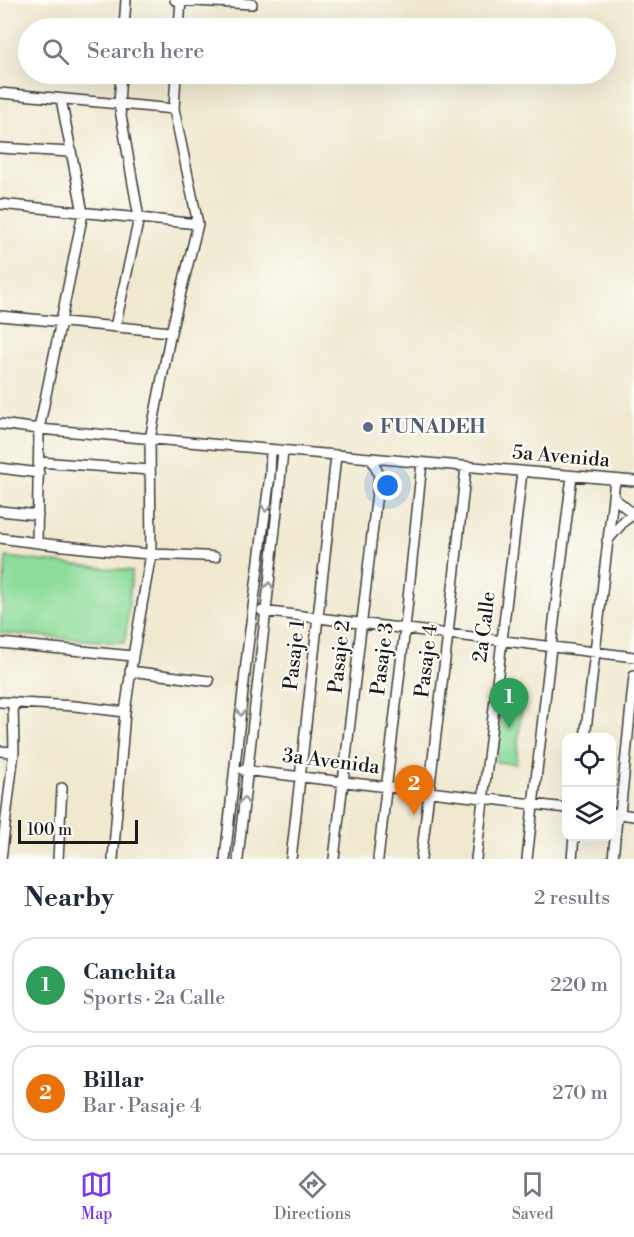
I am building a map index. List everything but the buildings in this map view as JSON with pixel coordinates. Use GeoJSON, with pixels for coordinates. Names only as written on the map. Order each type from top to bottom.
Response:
{"type":"FeatureCollection","features":[{"type":"Feature","properties":{"kind":"street"},"geometry":{"type":"LineString","coordinates":[[125,18],[126,0]]}},
{"type":"Feature","properties":{"kind":"street"},"geometry":{"type":"LineString","coordinates":[[175,0],[252,4]]}},
{"type":"Feature","properties":{"kind":"street"},"geometry":{"type":"LineString","coordinates":[[180,18],[181,0]]}},
{"type":"Feature","properties":{"kind":"street"},"geometry":{"type":"LineString","coordinates":[[116,327],[139,218],[119,104],[120,84]]}},
{"type":"Feature","properties":{"kind":"street"},"geometry":{"type":"LineString","coordinates":[[113,859],[124,712],[151,554],[150,439],[171,332],[198,224],[174,109],[175,84]]}},
{"type":"Feature","properties":{"kind":"street"},"geometry":{"type":"LineString","coordinates":[[0,93],[174,109]]}},
{"type":"Feature","properties":{"kind":"street"},"geometry":{"type":"LineString","coordinates":[[37,543],[39,429],[83,213],[61,99]]}},
{"type":"Feature","properties":{"kind":"street"},"geometry":{"type":"LineString","coordinates":[[0,148],[70,152]]}},
{"type":"Feature","properties":{"kind":"street"},"geometry":{"type":"LineString","coordinates":[[0,204],[198,224]]}},
{"type":"Feature","properties":{"kind":"street"},"geometry":{"type":"LineString","coordinates":[[0,316],[171,332]]}},
{"type":"Feature","properties":{"kind":"street","name":"5a Avenida"},"geometry":{"type":"LineString","coordinates":[[0,424],[634,481]]}},
{"type":"Feature","properties":{"kind":"street"},"geometry":{"type":"LineString","coordinates":[[225,859],[247,654],[270,475],[271,450]]}},
{"type":"Feature","properties":{"kind":"street"},"geometry":{"type":"LineString","coordinates":[[238,859],[283,451]]}},
{"type":"Feature","properties":{"kind":"street","name":"Pasaje 1"},"geometry":{"type":"LineString","coordinates":[[291,859],[336,456]]}},
{"type":"Feature","properties":{"kind":"street","name":"Pasaje 2"},"geometry":{"type":"LineString","coordinates":[[334,859],[379,476],[372,459]]}},
{"type":"Feature","properties":{"kind":"street"},"geometry":{"type":"LineString","coordinates":[[39,462],[150,470]]}},
{"type":"Feature","properties":{"kind":"street","name":"Pasaje 3"},"geometry":{"type":"LineString","coordinates":[[378,859],[422,463]]}},
{"type":"Feature","properties":{"kind":"street","name":"Pasaje 4"},"geometry":{"type":"LineString","coordinates":[[421,859],[466,467]]}},
{"type":"Feature","properties":{"kind":"street"},"geometry":{"type":"LineString","coordinates":[[0,468],[39,473]]}},
{"type":"Feature","properties":{"kind":"street","name":"2a Calle"},"geometry":{"type":"LineString","coordinates":[[476,859],[522,472]]}},
{"type":"Feature","properties":{"kind":"street"},"geometry":{"type":"LineString","coordinates":[[526,859],[572,476]]}},
{"type":"Feature","properties":{"kind":"street"},"geometry":{"type":"LineString","coordinates":[[586,733],[615,480]]}},
{"type":"Feature","properties":{"kind":"street"},"geometry":{"type":"LineString","coordinates":[[607,541],[624,521],[634,514],[613,497]]}},
{"type":"Feature","properties":{"kind":"street"},"geometry":{"type":"LineString","coordinates":[[0,511],[38,515]]}},
{"type":"Feature","properties":{"kind":"street"},"geometry":{"type":"LineString","coordinates":[[0,538],[151,554],[215,557]]}},
{"type":"Feature","properties":{"kind":"street"},"geometry":{"type":"LineString","coordinates":[[254,610],[634,657]]}},
{"type":"Feature","properties":{"kind":"street"},"geometry":{"type":"LineString","coordinates":[[0,643],[133,656]]}},
{"type":"Feature","properties":{"kind":"street"},"geometry":{"type":"LineString","coordinates":[[130,671],[209,681]]}},
{"type":"Feature","properties":{"kind":"street"},"geometry":{"type":"LineString","coordinates":[[634,676],[616,814],[634,816]]}},
{"type":"Feature","properties":{"kind":"street"},"geometry":{"type":"LineString","coordinates":[[0,702],[75,706],[124,712]]}},
{"type":"Feature","properties":{"kind":"street"},"geometry":{"type":"LineString","coordinates":[[1,859],[14,752],[13,703]]}},
{"type":"Feature","properties":{"kind":"street"},"geometry":{"type":"LineString","coordinates":[[0,751],[14,752]]}},
{"type":"Feature","properties":{"kind":"street","name":"3a Avenida"},"geometry":{"type":"LineString","coordinates":[[234,769],[562,807]]}},
{"type":"Feature","properties":{"kind":"street"},"geometry":{"type":"LineString","coordinates":[[58,859],[62,788]]}},
{"type":"Feature","properties":{"kind":"street"},"geometry":{"type":"LineString","coordinates":[[572,859],[574,841]]}},
{"type":"Feature","properties":{"kind":"street"},"geometry":{"type":"LineString","coordinates":[[612,859],[614,841]]}},
{"type":"Feature","properties":{"kind":"green space"},"geometry":{"type":"Polygon","coordinates":[[[6,557],[132,571],[125,643],[0,633],[6,557]]]}},
{"type":"Feature","properties":{"kind":"green space"},"geometry":{"type":"Polygon","coordinates":[[[502,693],[523,694],[516,764],[496,762],[502,693]]]}},
{"type":"Feature","properties":{"kind":"place","name":"FUNADEH"},"geometry":{"type":"Point","coordinates":[368,427]}},
{"type":"Feature","properties":{"kind":"place","name":"Canchita"},"geometry":{"type":"Point","coordinates":[509,728]}},
{"type":"Feature","properties":{"kind":"place","name":"Billar"},"geometry":{"type":"Point","coordinates":[414,815]}}]}
